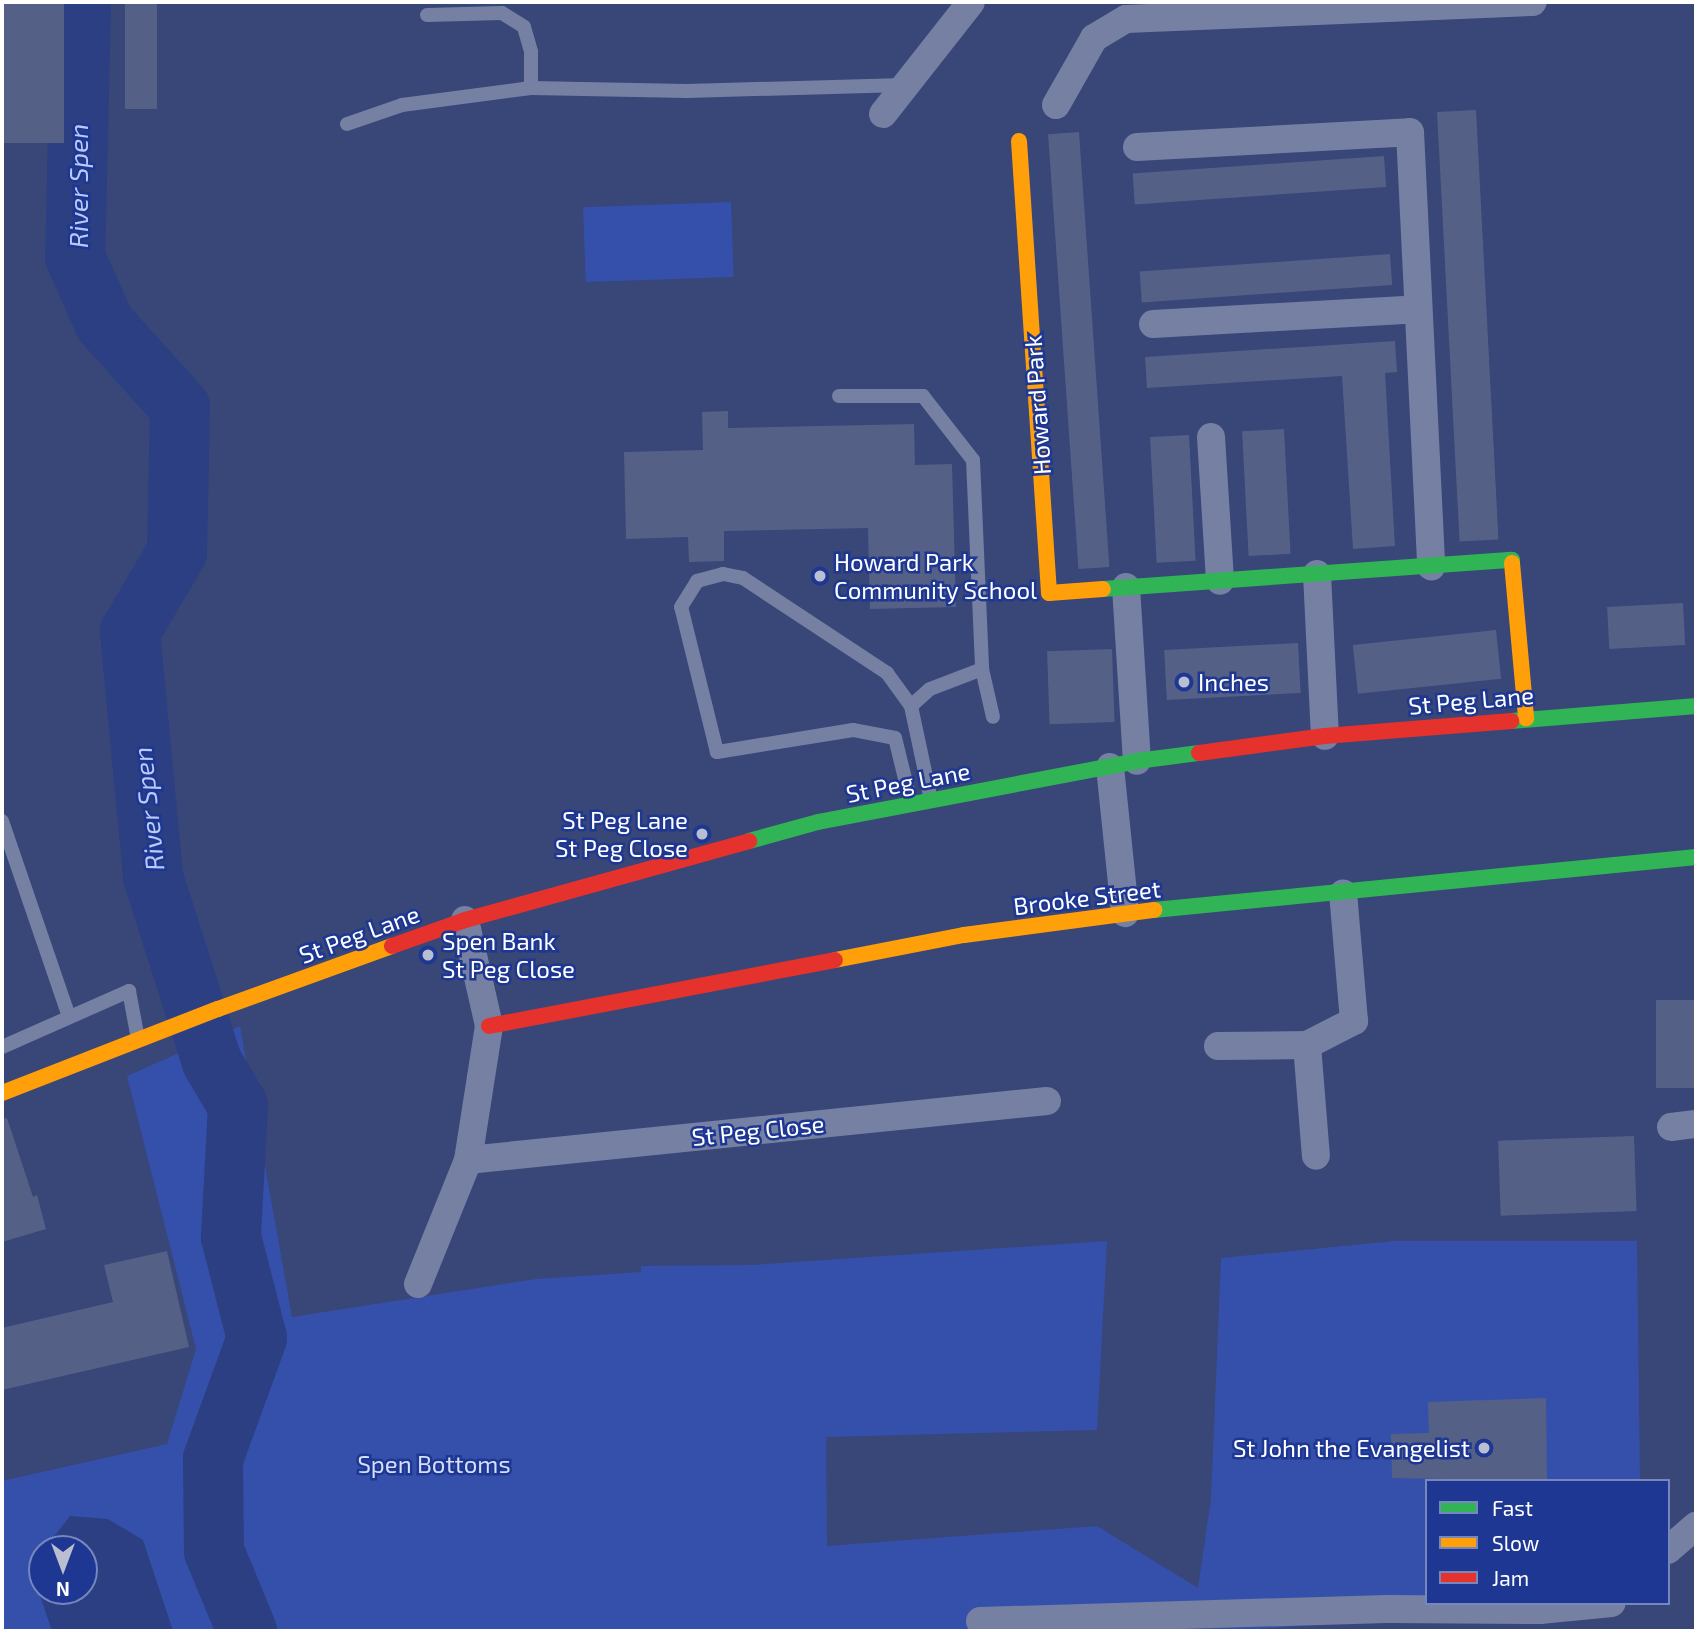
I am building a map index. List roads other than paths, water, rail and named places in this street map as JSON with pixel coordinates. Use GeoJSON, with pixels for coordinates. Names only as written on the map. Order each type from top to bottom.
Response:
{"type":"FeatureCollection","features":[{"type":"Feature","properties":{"kind":"street"},"geometry":{"type":"LineString","coordinates":[[883,114],[971,2]]}},
{"type":"Feature","properties":{"kind":"street"},"geometry":{"type":"LineString","coordinates":[[1056,106],[1094,38],[1126,19],[1204,9],[1533,2]]}},
{"type":"Feature","properties":{"kind":"street"},"geometry":{"type":"LineString","coordinates":[[1137,147],[1410,132],[1431,566]]}},
{"type":"Feature","properties":{"kind":"street","name":"Howard Park"},"geometry":{"type":"LineString","coordinates":[[1019,141],[1049,593],[1512,560],[1526,718]]}},
{"type":"Feature","properties":{"kind":"street"},"geometry":{"type":"LineString","coordinates":[[1153,324],[1418,309]]}},
{"type":"Feature","properties":{"kind":"street"},"geometry":{"type":"LineString","coordinates":[[1211,437],[1220,580]]}},
{"type":"Feature","properties":{"kind":"street"},"geometry":{"type":"LineString","coordinates":[[1317,574],[1325,736]]}},
{"type":"Feature","properties":{"kind":"street"},"geometry":{"type":"LineString","coordinates":[[1126,587],[1137,761]]}},
{"type":"Feature","properties":{"kind":"street","name":"St Peg Lane"},"geometry":{"type":"LineString","coordinates":[[2,1093],[218,1009],[465,920],[818,822],[1137,761],[1325,736],[1696,706]]}},
{"type":"Feature","properties":{"kind":"street"},"geometry":{"type":"LineString","coordinates":[[1110,767],[1125,913]]}},
{"type":"Feature","properties":{"kind":"street","name":"Brooke Street"},"geometry":{"type":"LineString","coordinates":[[489,1026],[964,935],[1125,913],[1696,857]]}},
{"type":"Feature","properties":{"kind":"street"},"geometry":{"type":"LineString","coordinates":[[1218,1046],[1307,1045],[1354,1021],[1343,893]]}},
{"type":"Feature","properties":{"kind":"street"},"geometry":{"type":"LineString","coordinates":[[418,1284],[468,1160],[489,1026],[465,920]]}},
{"type":"Feature","properties":{"kind":"street"},"geometry":{"type":"LineString","coordinates":[[1307,1045],[1316,1156]]}},
{"type":"Feature","properties":{"kind":"street","name":"St Peg Close"},"geometry":{"type":"LineString","coordinates":[[468,1160],[1047,1101]]}},
{"type":"Feature","properties":{"kind":"street"},"geometry":{"type":"LineString","coordinates":[[1670,1548],[1696,1525]]}},
{"type":"Feature","properties":{"kind":"street"},"geometry":{"type":"LineString","coordinates":[[980,1620],[1387,1609],[1539,1620],[1603,1605]]}},
{"type":"Feature","properties":{"kind":"lane"},"geometry":{"type":"LineString","coordinates":[[427,15],[502,13],[524,27],[531,51],[531,88]]}},
{"type":"Feature","properties":{"kind":"lane"},"geometry":{"type":"LineString","coordinates":[[347,124],[402,106],[531,88],[687,91],[905,85]]}},
{"type":"Feature","properties":{"kind":"lane"},"geometry":{"type":"LineString","coordinates":[[839,396],[923,396],[973,460],[982,669],[993,717]]}},
{"type":"Feature","properties":{"kind":"lane"},"geometry":{"type":"LineString","coordinates":[[911,804],[895,738],[853,730],[717,752],[681,607],[697,580],[723,574],[743,578],[887,673],[911,706],[931,801]]}},
{"type":"Feature","properties":{"kind":"lane"},"geometry":{"type":"LineString","coordinates":[[911,706],[930,690],[982,669]]}},
{"type":"Feature","properties":{"kind":"lane"},"geometry":{"type":"LineString","coordinates":[[2,821],[69,1017]]}},
{"type":"Feature","properties":{"kind":"lane"},"geometry":{"type":"LineString","coordinates":[[2,1047],[130,991],[138,1040]]}},
{"type":"Feature","properties":{"kind":"waterway","name":"River Spen"},"geometry":{"type":"LineString","coordinates":[[81,2],[75,257],[105,324],[180,407],[177,552],[130,632],[153,877],[212,1062],[238,1106],[231,1237],[257,1338],[213,1459],[214,1551],[247,1631]]}},
{"type":"Feature","properties":{"kind":"place","name":"Howard Park Community School"},"geometry":{"type":"Point","coordinates":[820,576]}},
{"type":"Feature","properties":{"kind":"place","name":"Inches"},"geometry":{"type":"Point","coordinates":[1184,682]}},
{"type":"Feature","properties":{"kind":"place","name":"St Peg Lane St Peg Close"},"geometry":{"type":"Point","coordinates":[702,834]}},
{"type":"Feature","properties":{"kind":"place","name":"Spen Bank St Peg Close"},"geometry":{"type":"Point","coordinates":[428,955]}},
{"type":"Feature","properties":{"kind":"place","name":"St John the Evangelist"},"geometry":{"type":"Point","coordinates":[1484,1448]}},
{"type":"Feature","properties":{"kind":"park label","name":"Spen Bottoms"},"geometry":{"type":"Point","coordinates":[434,1464]}}]}
